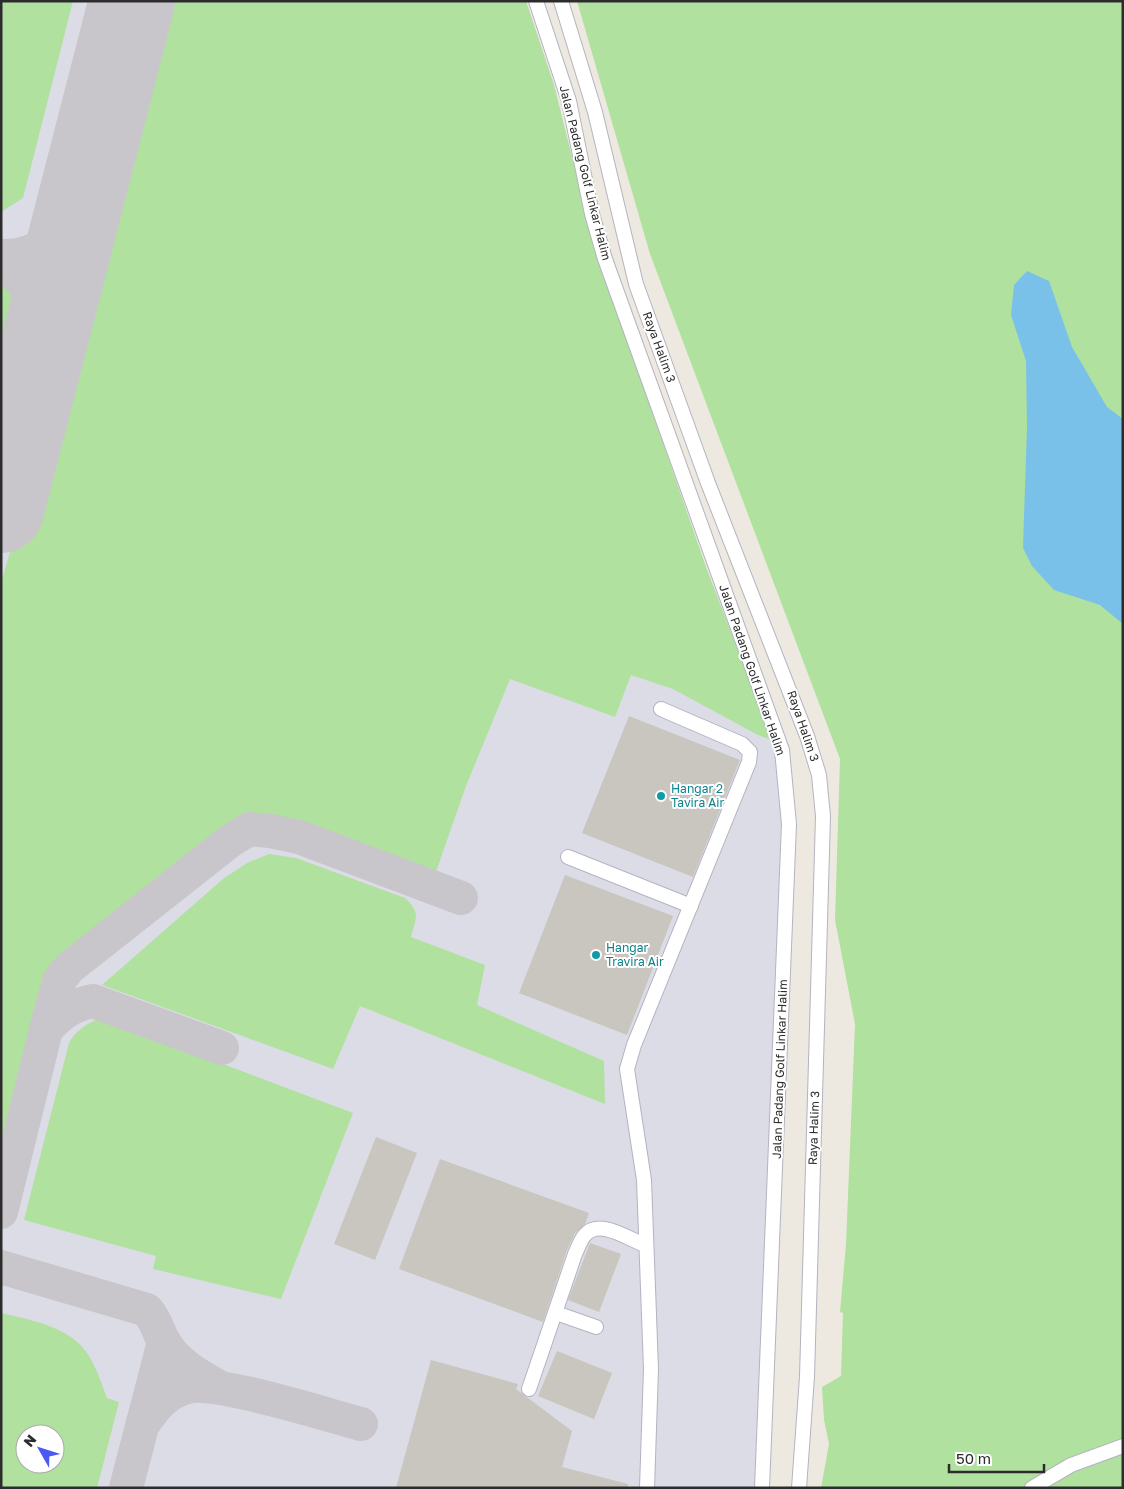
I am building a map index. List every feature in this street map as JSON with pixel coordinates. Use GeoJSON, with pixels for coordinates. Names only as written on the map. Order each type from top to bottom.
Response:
{"type":"FeatureCollection","features":[{"type":"Feature","properties":{"kind":"lane","name":"Jalan Padang Golf Linkar Halim"},"geometry":{"type":"LineString","coordinates":[[536,1],[569,101],[592,214],[605,259],[782,750],[789,824],[762,1488]]}},
{"type":"Feature","properties":{"kind":"lane","name":"Raya Halim 3"},"geometry":{"type":"LineString","coordinates":[[561,1],[595,112],[636,284],[708,483],[790,688],[819,775],[823,816],[807,1377],[799,1488]]}},
{"type":"Feature","properties":{"kind":"lane"},"geometry":{"type":"LineString","coordinates":[[647,1488],[651,1369],[644,1180],[627,1069],[634,1045],[749,762],[750,752],[742,744],[662,709]]}},
{"type":"Feature","properties":{"kind":"lane"},"geometry":{"type":"LineString","coordinates":[[568,857],[691,906]]}},
{"type":"Feature","properties":{"kind":"lane"},"geometry":{"type":"LineString","coordinates":[[529,1389],[575,1254],[584,1236],[591,1230],[602,1228],[645,1246]]}},
{"type":"Feature","properties":{"kind":"lane"},"geometry":{"type":"LineString","coordinates":[[556,1313],[596,1327]]}},
{"type":"Feature","properties":{"kind":"lane"},"geometry":{"type":"LineString","coordinates":[[1032,1488],[1071,1465],[1123,1446]]}},
{"type":"Feature","properties":{"kind":"shaded area"},"geometry":{"type":"Polygon","coordinates":[[[1,1],[526,1],[554,85],[594,245],[706,567],[772,740],[783,799],[763,1488],[1,1488],[1,1]]]}},
{"type":"Feature","properties":{"kind":"green space"},"geometry":{"type":"Polygon","coordinates":[[[1,1],[73,1],[23,198],[1,212],[1,1]]]}},
{"type":"Feature","properties":{"kind":"green space"},"geometry":{"type":"Polygon","coordinates":[[[170,1],[526,1],[554,85],[594,245],[706,567],[772,740],[758,735],[673,689],[631,675],[615,717],[510,679],[466,786],[432,883],[416,880],[344,853],[270,831],[249,829],[230,841],[59,981],[1,1213],[1,583],[170,1]]]}},
{"type":"Feature","properties":{"kind":"green space"},"geometry":{"type":"Polygon","coordinates":[[[577,1],[1123,1],[1123,1488],[821,1488],[829,1444],[824,1420],[822,1387],[841,1376],[843,1313],[840,1312],[846,1244],[855,1024],[835,920],[840,759],[650,254],[577,1]]]}},
{"type":"Feature","properties":{"kind":"green space"},"geometry":{"type":"Polygon","coordinates":[[[1,262],[14,272],[32,295],[46,335],[29,403],[1,427],[1,262]]]}},
{"type":"Feature","properties":{"kind":"green space"},"geometry":{"type":"Polygon","coordinates":[[[269,854],[296,858],[405,898],[410,903],[416,916],[411,937],[485,965],[477,1005],[604,1061],[605,1104],[360,1006],[333,1069],[102,985],[223,879],[247,863],[269,854]]]}},
{"type":"Feature","properties":{"kind":"green space"},"geometry":{"type":"Polygon","coordinates":[[[101,1018],[353,1113],[281,1299],[153,1269],[156,1256],[24,1220],[69,1043],[82,1028],[101,1018]]]}},
{"type":"Feature","properties":{"kind":"green space"},"geometry":{"type":"Polygon","coordinates":[[[1,1313],[50,1326],[72,1338],[82,1346],[89,1356],[107,1398],[119,1402],[97,1488],[1,1488],[1,1313]]]}},
{"type":"Feature","properties":{"kind":"water"},"geometry":{"type":"Polygon","coordinates":[[[1027,271],[1049,281],[1072,347],[1107,407],[1123,419],[1123,624],[1100,605],[1054,590],[1032,566],[1023,548],[1027,427],[1026,361],[1011,315],[1014,285],[1027,271]]]}},
{"type":"Feature","properties":{"kind":"building","name":"Hangar 2 Tavira Air"},"geometry":{"type":"Polygon","coordinates":[[[629,716],[740,760],[693,877],[582,833],[629,716]]]}},
{"type":"Feature","properties":{"kind":"building","name":"Hangar Travira Air"},"geometry":{"type":"Polygon","coordinates":[[[565,875],[673,916],[627,1035],[519,993],[565,875]]]}},
{"type":"Feature","properties":{"kind":"building"},"geometry":{"type":"Polygon","coordinates":[[[376,1137],[417,1153],[375,1260],[334,1244],[376,1137]]]}},
{"type":"Feature","properties":{"kind":"building"},"geometry":{"type":"Polygon","coordinates":[[[440,1159],[589,1213],[585,1224],[575,1233],[567,1250],[543,1322],[399,1269],[440,1159]]]}},
{"type":"Feature","properties":{"kind":"building"},"geometry":{"type":"Polygon","coordinates":[[[590,1243],[621,1254],[599,1312],[568,1300],[590,1243]]]}},
{"type":"Feature","properties":{"kind":"building"},"geometry":{"type":"Polygon","coordinates":[[[557,1351],[612,1373],[594,1419],[538,1396],[557,1351]]]}},
{"type":"Feature","properties":{"kind":"building"},"geometry":{"type":"Polygon","coordinates":[[[431,1360],[518,1384],[516,1389],[572,1431],[562,1467],[628,1484],[628,1488],[396,1488],[431,1360]]]}},
{"type":"Feature","properties":{"kind":"taxiway"},"geometry":{"type":"LineString","coordinates":[[1,256],[27,253],[47,242],[65,225],[80,205]]}},
{"type":"Feature","properties":{"kind":"taxiway"},"geometry":{"type":"LineString","coordinates":[[1,262],[18,277],[30,294],[46,335]]}},
{"type":"Feature","properties":{"kind":"taxiway"},"geometry":{"type":"LineString","coordinates":[[1,427],[29,403]]}},
{"type":"Feature","properties":{"kind":"taxiway"},"geometry":{"type":"LineString","coordinates":[[46,1029],[59,981],[69,968],[230,841],[249,829],[299,837],[461,898]]}},
{"type":"Feature","properties":{"kind":"taxiway"},"geometry":{"type":"LineString","coordinates":[[1,1212],[46,1030],[61,1015],[79,1005],[93,1001],[222,1048]]}},
{"type":"Feature","properties":{"kind":"taxiway"},"geometry":{"type":"LineString","coordinates":[[1,1267],[147,1310],[169,1350],[181,1363],[219,1387]]}},
{"type":"Feature","properties":{"kind":"taxiway"},"geometry":{"type":"LineString","coordinates":[[126,1488],[164,1342]]}},
{"type":"Feature","properties":{"kind":"taxiway"},"geometry":{"type":"LineString","coordinates":[[142,1426],[166,1397],[187,1387],[201,1386],[245,1393],[361,1424]]}},
{"type":"Feature","properties":{"kind":"runway"},"geometry":{"type":"LineString","coordinates":[[1,510],[132,1]]}},
{"type":"Feature","properties":{"kind":"place","name":"Hangar 2 Tavira Air"},"geometry":{"type":"Point","coordinates":[661,796]}},
{"type":"Feature","properties":{"kind":"place","name":"Hangar Travira Air"},"geometry":{"type":"Point","coordinates":[596,955]}}]}
